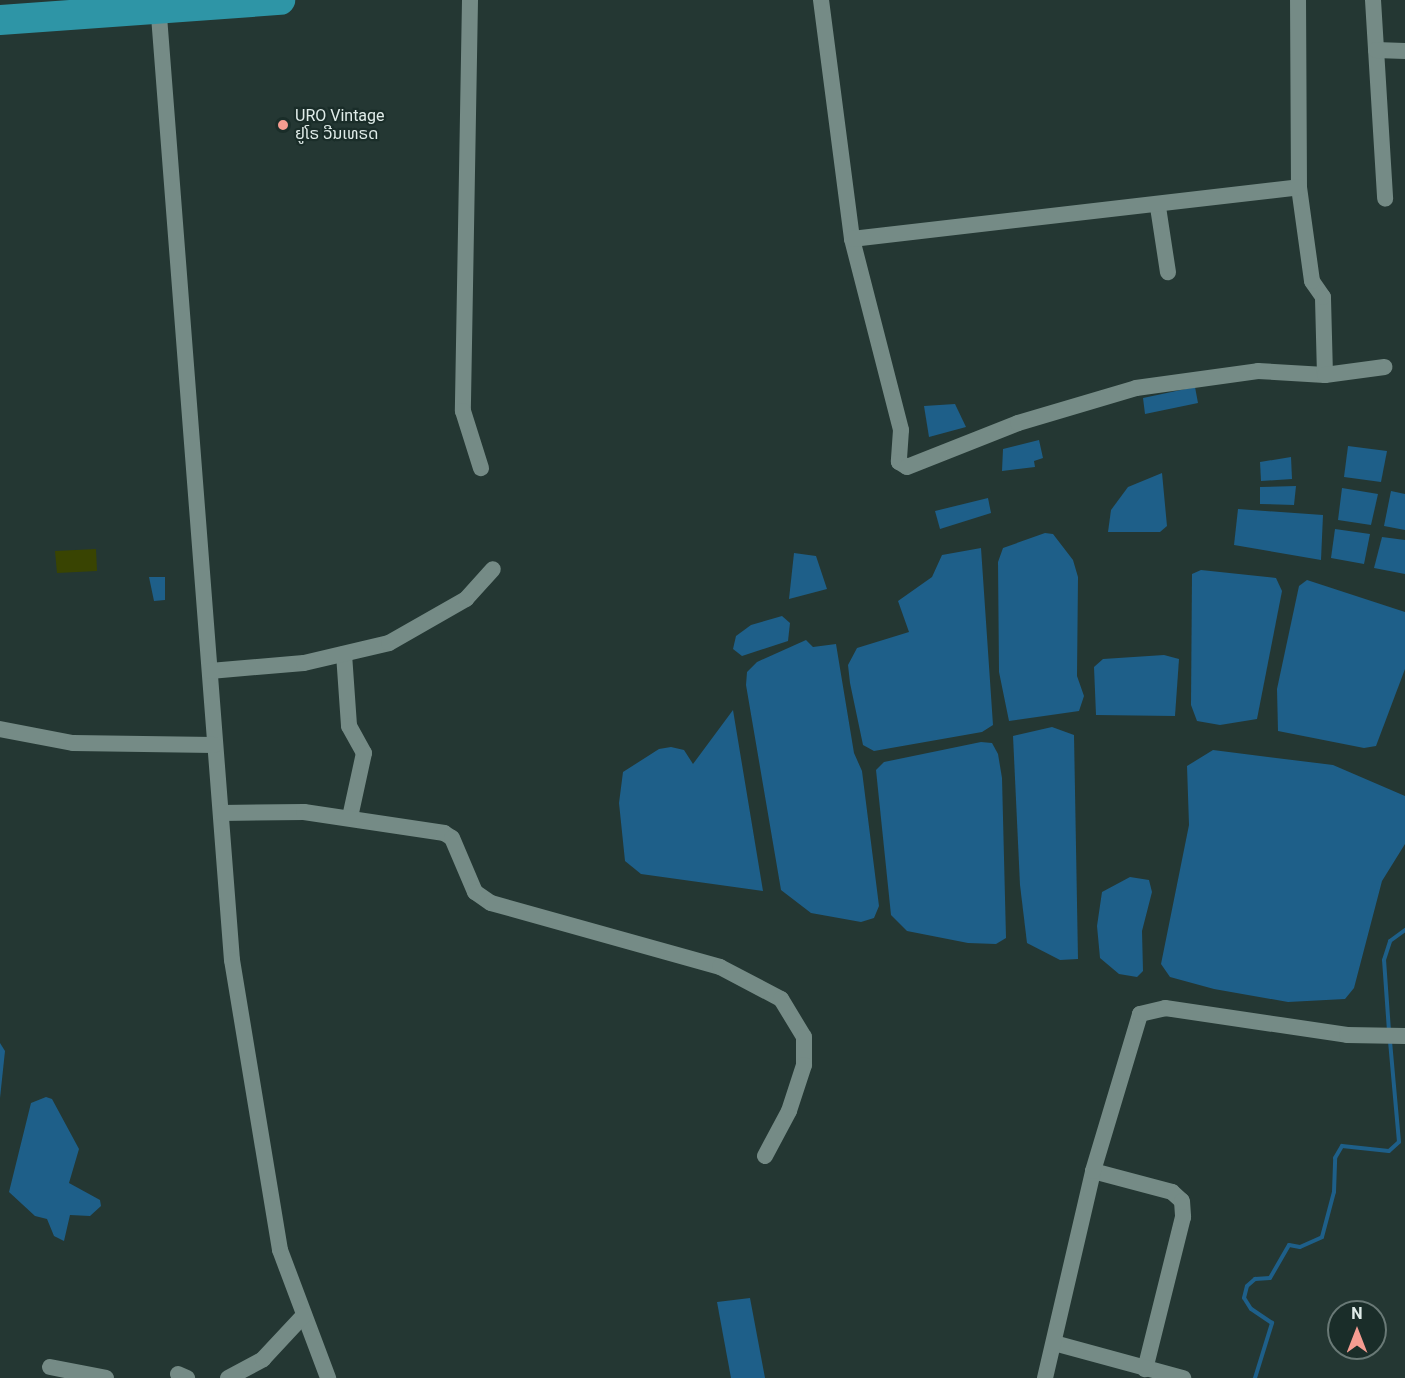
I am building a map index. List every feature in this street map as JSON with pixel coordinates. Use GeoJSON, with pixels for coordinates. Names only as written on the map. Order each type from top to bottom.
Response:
{"type":"FeatureCollection","features":[{"type":"Feature","properties":{"kind":"highway"},"geometry":{"type":"LineString","coordinates":[[0,20],[158,5],[280,0]]}},
{"type":"Feature","properties":{"kind":"street"},"geometry":{"type":"LineString","coordinates":[[470,0],[463,411],[482,468]]}},
{"type":"Feature","properties":{"kind":"street"},"geometry":{"type":"LineString","coordinates":[[821,0],[852,238],[901,430],[902,466],[1136,388],[1258,371],[1325,375],[1383,367]]}},
{"type":"Feature","properties":{"kind":"street"},"geometry":{"type":"LineString","coordinates":[[1298,0],[1299,187],[1312,281],[1323,297],[1325,375]]}},
{"type":"Feature","properties":{"kind":"street"},"geometry":{"type":"LineString","coordinates":[[1373,0],[1385,199]]}},
{"type":"Feature","properties":{"kind":"street"},"geometry":{"type":"LineString","coordinates":[[158,5],[232,960],[280,1250],[328,1378]]}},
{"type":"Feature","properties":{"kind":"street"},"geometry":{"type":"LineString","coordinates":[[1376,50],[1405,51]]}},
{"type":"Feature","properties":{"kind":"street"},"geometry":{"type":"LineString","coordinates":[[852,238],[1158,207],[1299,187]]}},
{"type":"Feature","properties":{"kind":"street"},"geometry":{"type":"LineString","coordinates":[[1158,207],[1168,272]]}},
{"type":"Feature","properties":{"kind":"street"},"geometry":{"type":"LineString","coordinates":[[210,671],[344,654],[389,643],[466,599],[493,569]]}},
{"type":"Feature","properties":{"kind":"street"},"geometry":{"type":"LineString","coordinates":[[344,654],[349,726],[364,753],[350,817]]}},
{"type":"Feature","properties":{"kind":"street"},"geometry":{"type":"LineString","coordinates":[[0,729],[74,743],[214,745]]}},
{"type":"Feature","properties":{"kind":"street"},"geometry":{"type":"LineString","coordinates":[[221,813],[350,817],[452,837],[470,884],[491,903],[720,967],[781,999],[804,1037],[804,1065],[789,1111],[765,1156]]}},
{"type":"Feature","properties":{"kind":"street"},"geometry":{"type":"LineString","coordinates":[[1045,1378],[1093,1171],[1133,1027],[1151,1008],[1402,1036]]}},
{"type":"Feature","properties":{"kind":"street"},"geometry":{"type":"LineString","coordinates":[[1093,1171],[1172,1192],[1182,1201],[1145,1369]]}},
{"type":"Feature","properties":{"kind":"street"},"geometry":{"type":"LineString","coordinates":[[228,1378],[263,1359],[304,1315]]}},
{"type":"Feature","properties":{"kind":"street"},"geometry":{"type":"LineString","coordinates":[[1054,1343],[1183,1378]]}},
{"type":"Feature","properties":{"kind":"street"},"geometry":{"type":"LineString","coordinates":[[50,1367],[106,1378]]}},
{"type":"Feature","properties":{"kind":"green space"},"geometry":{"type":"Polygon","coordinates":[[[96,549],[97,571],[57,573],[55,551],[96,549]]]}},
{"type":"Feature","properties":{"kind":"water"},"geometry":{"type":"Polygon","coordinates":[[[1195,387],[1198,403],[1145,414],[1143,398],[1195,387]]]}},
{"type":"Feature","properties":{"kind":"water"},"geometry":{"type":"Polygon","coordinates":[[[955,404],[966,427],[929,437],[924,406],[955,404]]]}},
{"type":"Feature","properties":{"kind":"water"},"geometry":{"type":"Polygon","coordinates":[[[1039,440],[1043,458],[1034,461],[1035,467],[1002,471],[1003,449],[1039,440]]]}},
{"type":"Feature","properties":{"kind":"water"},"geometry":{"type":"Polygon","coordinates":[[[1348,446],[1387,451],[1381,482],[1344,477],[1348,446]]]}},
{"type":"Feature","properties":{"kind":"water"},"geometry":{"type":"Polygon","coordinates":[[[1291,457],[1292,479],[1261,481],[1260,462],[1291,457]]]}},
{"type":"Feature","properties":{"kind":"water"},"geometry":{"type":"Polygon","coordinates":[[[1162,473],[1167,526],[1160,532],[1108,532],[1111,510],[1128,487],[1162,473]]]}},
{"type":"Feature","properties":{"kind":"water"},"geometry":{"type":"Polygon","coordinates":[[[1296,486],[1294,505],[1260,504],[1260,487],[1296,486]]]}},
{"type":"Feature","properties":{"kind":"water"},"geometry":{"type":"Polygon","coordinates":[[[1342,488],[1378,494],[1371,525],[1338,520],[1342,488]]]}},
{"type":"Feature","properties":{"kind":"water"},"geometry":{"type":"Polygon","coordinates":[[[1391,491],[1405,494],[1405,530],[1384,526],[1391,491]]]}},
{"type":"Feature","properties":{"kind":"water"},"geometry":{"type":"Polygon","coordinates":[[[988,498],[991,513],[940,529],[935,511],[988,498]]]}},
{"type":"Feature","properties":{"kind":"water"},"geometry":{"type":"Polygon","coordinates":[[[1238,509],[1323,515],[1321,560],[1234,545],[1238,509]]]}},
{"type":"Feature","properties":{"kind":"water"},"geometry":{"type":"Polygon","coordinates":[[[1335,529],[1370,534],[1364,564],[1331,558],[1335,529]]]}},
{"type":"Feature","properties":{"kind":"water"},"geometry":{"type":"Polygon","coordinates":[[[1045,533],[1053,534],[1073,560],[1078,577],[1077,676],[1084,696],[1079,711],[1009,721],[999,672],[998,562],[1003,548],[1045,533]]]}},
{"type":"Feature","properties":{"kind":"water"},"geometry":{"type":"Polygon","coordinates":[[[1382,537],[1405,540],[1405,574],[1374,568],[1382,537]]]}},
{"type":"Feature","properties":{"kind":"water"},"geometry":{"type":"Polygon","coordinates":[[[981,548],[993,725],[982,732],[874,751],[863,745],[848,665],[857,648],[909,632],[898,601],[932,577],[942,555],[981,548]]]}},
{"type":"Feature","properties":{"kind":"water"},"geometry":{"type":"Polygon","coordinates":[[[794,553],[816,556],[827,589],[789,599],[794,553]]]}},
{"type":"Feature","properties":{"kind":"water"},"geometry":{"type":"Polygon","coordinates":[[[1201,570],[1276,578],[1282,591],[1257,719],[1220,725],[1197,721],[1191,705],[1192,574],[1201,570]]]}},
{"type":"Feature","properties":{"kind":"water"},"geometry":{"type":"Polygon","coordinates":[[[149,577],[165,577],[165,600],[154,601],[149,577]]]}},
{"type":"Feature","properties":{"kind":"water"},"geometry":{"type":"Polygon","coordinates":[[[1307,580],[1405,612],[1405,669],[1376,746],[1364,748],[1278,731],[1277,689],[1299,586],[1307,580]]]}},
{"type":"Feature","properties":{"kind":"water"},"geometry":{"type":"Polygon","coordinates":[[[782,616],[790,623],[788,641],[742,656],[733,649],[736,636],[751,625],[782,616]]]}},
{"type":"Feature","properties":{"kind":"water"},"geometry":{"type":"Polygon","coordinates":[[[806,640],[813,647],[836,644],[854,753],[862,771],[879,906],[874,918],[861,922],[811,913],[781,890],[746,685],[747,672],[757,662],[806,640]]]}},
{"type":"Feature","properties":{"kind":"water"},"geometry":{"type":"Polygon","coordinates":[[[1164,655],[1179,659],[1175,716],[1096,715],[1094,667],[1103,659],[1164,655]]]}},
{"type":"Feature","properties":{"kind":"water"},"geometry":{"type":"Polygon","coordinates":[[[733,710],[763,891],[641,874],[625,861],[619,803],[623,772],[659,749],[671,747],[684,750],[693,764],[733,710]]]}},
{"type":"Feature","properties":{"kind":"water"},"geometry":{"type":"Polygon","coordinates":[[[1052,727],[1074,735],[1078,959],[1060,960],[1027,943],[1020,885],[1013,736],[1052,727]]]}},
{"type":"Feature","properties":{"kind":"water"},"geometry":{"type":"Polygon","coordinates":[[[981,742],[992,743],[998,754],[1002,778],[1006,938],[996,944],[968,943],[907,931],[891,915],[876,770],[884,762],[981,742]]]}},
{"type":"Feature","properties":{"kind":"water"},"geometry":{"type":"Polygon","coordinates":[[[1213,750],[1333,765],[1405,796],[1405,844],[1382,881],[1354,988],[1345,999],[1288,1002],[1214,989],[1170,977],[1161,964],[1189,825],[1187,766],[1213,750]]]}},
{"type":"Feature","properties":{"kind":"water"},"geometry":{"type":"Polygon","coordinates":[[[1130,877],[1149,880],[1152,892],[1142,931],[1143,971],[1137,977],[1119,974],[1100,958],[1097,926],[1102,892],[1130,877]]]}},
{"type":"Feature","properties":{"kind":"water"},"geometry":{"type":"Polygon","coordinates":[[[0,1043],[5,1051],[0,1098],[0,1043]]]}},
{"type":"Feature","properties":{"kind":"water"},"geometry":{"type":"Polygon","coordinates":[[[46,1097],[52,1099],[79,1149],[69,1183],[100,1200],[101,1206],[90,1216],[70,1215],[64,1241],[54,1236],[47,1219],[35,1216],[9,1192],[31,1103],[46,1097]]]}},
{"type":"Feature","properties":{"kind":"water"},"geometry":{"type":"Polygon","coordinates":[[[750,1298],[765,1378],[731,1378],[717,1302],[750,1298]]]}},
{"type":"Feature","properties":{"kind":"waterway"},"geometry":{"type":"LineString","coordinates":[[1389,1031],[1384,960],[1390,941],[1405,930]]}},
{"type":"Feature","properties":{"kind":"waterway"},"geometry":{"type":"LineString","coordinates":[[1255,1378],[1272,1323],[1251,1309],[1244,1298],[1247,1286],[1255,1279],[1270,1278],[1289,1245],[1300,1247],[1322,1237],[1334,1192],[1335,1158],[1342,1146],[1389,1151],[1399,1142],[1390,1042]]}},
{"type":"Feature","properties":{"kind":"place","name":"URO Vintage ຢູໂຣ ວີນເທຣດ"},"geometry":{"type":"Point","coordinates":[283,125]}}]}
